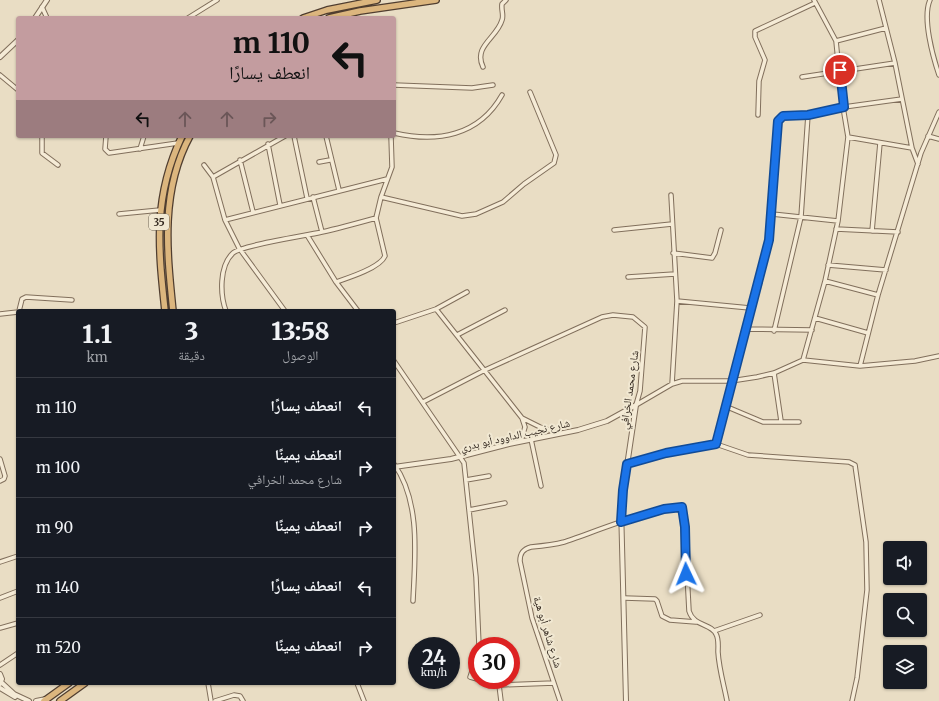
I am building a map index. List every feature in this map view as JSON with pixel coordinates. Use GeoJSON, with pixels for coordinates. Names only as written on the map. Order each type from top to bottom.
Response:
{"type":"FeatureCollection","features":[{"type":"Feature","properties":{"kind":"highway"},"geometry":{"type":"LineString","coordinates":[[309,16],[327,10],[374,0]]}},
{"type":"Feature","properties":{"kind":"highway"},"geometry":{"type":"LineString","coordinates":[[338,16],[360,11],[436,0]]}},
{"type":"Feature","properties":{"kind":"highway","name":"35"},"geometry":{"type":"LineString","coordinates":[[165,309],[159,240],[160,210],[166,178],[181,138]]}},
{"type":"Feature","properties":{"kind":"highway","name":"35"},"geometry":{"type":"LineString","coordinates":[[173,309],[167,236],[168,208],[172,184],[189,138]]}},
{"type":"Feature","properties":{"kind":"highway"},"geometry":{"type":"LineString","coordinates":[[45,700],[66,685]]}},
{"type":"Feature","properties":{"kind":"highway"},"geometry":{"type":"LineString","coordinates":[[60,701],[82,685]]}},
{"type":"Feature","properties":{"kind":"street"},"geometry":{"type":"LineString","coordinates":[[36,16],[47,0]]}},
{"type":"Feature","properties":{"kind":"street"},"geometry":{"type":"LineString","coordinates":[[191,16],[217,0]]}},
{"type":"Feature","properties":{"kind":"street"},"geometry":{"type":"LineString","coordinates":[[483,67],[480,61],[480,54],[502,20],[502,4],[506,0]]}},
{"type":"Feature","properties":{"kind":"street"},"geometry":{"type":"LineString","coordinates":[[879,0],[895,63],[912,148],[918,164]]}},
{"type":"Feature","properties":{"kind":"street"},"geometry":{"type":"LineString","coordinates":[[930,0],[927,14],[933,52],[939,75]]}},
{"type":"Feature","properties":{"kind":"street"},"geometry":{"type":"LineString","coordinates":[[758,116],[759,81],[765,60],[756,37],[756,31],[815,1],[836,41],[848,137],[838,221],[825,281],[804,360]]}},
{"type":"Feature","properties":{"kind":"street"},"geometry":{"type":"LineString","coordinates":[[42,7],[45,16]]}},
{"type":"Feature","properties":{"kind":"street"},"geometry":{"type":"LineString","coordinates":[[836,41],[886,28]]}},
{"type":"Feature","properties":{"kind":"street"},"geometry":{"type":"LineString","coordinates":[[0,57],[16,42]]}},
{"type":"Feature","properties":{"kind":"street"},"geometry":{"type":"LineString","coordinates":[[802,76],[895,63]]}},
{"type":"Feature","properties":{"kind":"street"},"geometry":{"type":"LineString","coordinates":[[0,76],[16,88]]}},
{"type":"Feature","properties":{"kind":"street"},"geometry":{"type":"LineString","coordinates":[[396,85],[472,88],[493,85]]}},
{"type":"Feature","properties":{"kind":"street"},"geometry":{"type":"LineString","coordinates":[[381,197],[462,216],[476,214],[503,202],[556,160],[556,156],[546,133],[539,109],[530,92]]}},
{"type":"Feature","properties":{"kind":"street"},"geometry":{"type":"LineString","coordinates":[[396,133],[423,138],[455,134],[488,116],[502,96]]}},
{"type":"Feature","properties":{"kind":"street"},"geometry":{"type":"LineString","coordinates":[[716,444],[731,381],[746,329],[750,308],[765,257],[772,214],[778,121],[783,116],[808,115],[844,107],[902,99]]}},
{"type":"Feature","properties":{"kind":"street"},"geometry":{"type":"LineString","coordinates":[[860,366],[878,295],[918,164],[928,136],[939,112]]}},
{"type":"Feature","properties":{"kind":"street"},"geometry":{"type":"LineString","coordinates":[[774,331],[801,217],[808,115]]}},
{"type":"Feature","properties":{"kind":"street"},"geometry":{"type":"LineString","coordinates":[[928,136],[939,139]]}},
{"type":"Feature","properties":{"kind":"street"},"geometry":{"type":"LineString","coordinates":[[848,137],[912,148]]}},
{"type":"Feature","properties":{"kind":"street"},"geometry":{"type":"LineString","coordinates":[[42,138],[42,153],[58,165]]}},
{"type":"Feature","properties":{"kind":"street"},"geometry":{"type":"LineString","coordinates":[[106,138],[105,148],[109,153],[178,143]]}},
{"type":"Feature","properties":{"kind":"street"},"geometry":{"type":"LineString","coordinates":[[140,149],[143,138]]}},
{"type":"Feature","properties":{"kind":"street"},"geometry":{"type":"LineString","coordinates":[[187,142],[192,138]]}},
{"type":"Feature","properties":{"kind":"street"},"geometry":{"type":"LineString","coordinates":[[213,177],[280,138]]}},
{"type":"Feature","properties":{"kind":"street"},"geometry":{"type":"LineString","coordinates":[[294,138],[307,198]]}},
{"type":"Feature","properties":{"kind":"street"},"geometry":{"type":"LineString","coordinates":[[326,138],[330,160],[339,190]]}},
{"type":"Feature","properties":{"kind":"street"},"geometry":{"type":"LineString","coordinates":[[336,282],[364,271],[384,259],[386,253],[376,218],[381,197],[391,171],[391,138]]}},
{"type":"Feature","properties":{"kind":"street"},"geometry":{"type":"LineString","coordinates":[[872,231],[880,143]]}},
{"type":"Feature","properties":{"kind":"street"},"geometry":{"type":"LineString","coordinates":[[268,144],[280,205]]}},
{"type":"Feature","properties":{"kind":"street"},"geometry":{"type":"LineString","coordinates":[[240,160],[253,212]]}},
{"type":"Feature","properties":{"kind":"street"},"geometry":{"type":"LineString","coordinates":[[319,162],[330,160]]}},
{"type":"Feature","properties":{"kind":"street"},"geometry":{"type":"LineString","coordinates":[[204,165],[213,177],[225,220],[239,248],[284,309]]}},
{"type":"Feature","properties":{"kind":"street"},"geometry":{"type":"LineString","coordinates":[[225,220],[307,198],[387,179]]}},
{"type":"Feature","properties":{"kind":"street"},"geometry":{"type":"LineString","coordinates":[[671,195],[677,300],[672,384]]}},
{"type":"Feature","properties":{"kind":"street"},"geometry":{"type":"LineString","coordinates":[[313,197],[322,232]]}},
{"type":"Feature","properties":{"kind":"street"},"geometry":{"type":"LineString","coordinates":[[120,214],[160,210]]}},
{"type":"Feature","properties":{"kind":"street"},"geometry":{"type":"LineString","coordinates":[[772,214],[838,221]]}},
{"type":"Feature","properties":{"kind":"street"},"geometry":{"type":"LineString","coordinates":[[225,309],[221,297],[222,277],[229,258],[239,248],[322,232],[376,218]]}},
{"type":"Feature","properties":{"kind":"street"},"geometry":{"type":"LineString","coordinates":[[614,230],[672,224]]}},
{"type":"Feature","properties":{"kind":"street"},"geometry":{"type":"LineString","coordinates":[[836,229],[898,232]]}},
{"type":"Feature","properties":{"kind":"street"},"geometry":{"type":"LineString","coordinates":[[674,253],[712,258],[715,253],[721,230]]}},
{"type":"Feature","properties":{"kind":"street"},"geometry":{"type":"LineString","coordinates":[[307,235],[336,282],[356,309]]}},
{"type":"Feature","properties":{"kind":"street"},"geometry":{"type":"LineString","coordinates":[[828,265],[886,270]]}},
{"type":"Feature","properties":{"kind":"street"},"geometry":{"type":"LineString","coordinates":[[628,277],[675,274]]}},
{"type":"Feature","properties":{"kind":"street"},"geometry":{"type":"LineString","coordinates":[[825,281],[878,295]]}},
{"type":"Feature","properties":{"kind":"street"},"geometry":{"type":"LineString","coordinates":[[396,322],[436,309],[468,292]]}},
{"type":"Feature","properties":{"kind":"street"},"geometry":{"type":"LineString","coordinates":[[20,309],[23,297],[72,300]]}},
{"type":"Feature","properties":{"kind":"street"},"geometry":{"type":"LineString","coordinates":[[677,300],[750,308]]}},
{"type":"Feature","properties":{"kind":"street"},"geometry":{"type":"LineString","coordinates":[[436,309],[522,418],[525,427],[522,441]]}},
{"type":"Feature","properties":{"kind":"street"},"geometry":{"type":"LineString","coordinates":[[457,335],[505,310]]}},
{"type":"Feature","properties":{"kind":"street"},"geometry":{"type":"LineString","coordinates":[[0,314],[16,311]]}},
{"type":"Feature","properties":{"kind":"street","name":"شارع محمد الخرافي"},"geometry":{"type":"LineString","coordinates":[[423,402],[485,370],[602,317],[613,315],[633,317],[645,327],[640,391],[636,405],[623,490],[621,522],[626,701]]}},
{"type":"Feature","properties":{"kind":"street"},"geometry":{"type":"LineString","coordinates":[[815,318],[868,333]]}},
{"type":"Feature","properties":{"kind":"street"},"geometry":{"type":"LineString","coordinates":[[746,329],[774,331],[812,330]]}},
{"type":"Feature","properties":{"kind":"street"},"geometry":{"type":"LineString","coordinates":[[636,405],[672,384],[690,380],[731,381],[774,373],[804,360],[860,366],[926,360],[939,356]]}},
{"type":"Feature","properties":{"kind":"street"},"geometry":{"type":"LineString","coordinates":[[396,364],[464,463],[476,577],[479,637]]}},
{"type":"Feature","properties":{"kind":"street"},"geometry":{"type":"LineString","coordinates":[[774,373],[780,421]]}},
{"type":"Feature","properties":{"kind":"street","name":"شارع نجيب الداوود أبو بدري"},"geometry":{"type":"LineString","coordinates":[[396,466],[461,457],[522,441],[592,426],[636,405]]}},
{"type":"Feature","properties":{"kind":"street"},"geometry":{"type":"LineString","coordinates":[[726,406],[756,420],[768,422],[798,422]]}},
{"type":"Feature","properties":{"kind":"street"},"geometry":{"type":"LineString","coordinates":[[522,418],[540,427],[559,433]]}},
{"type":"Feature","properties":{"kind":"street"},"geometry":{"type":"LineString","coordinates":[[531,439],[541,486]]}},
{"type":"Feature","properties":{"kind":"street"},"geometry":{"type":"LineString","coordinates":[[627,464],[666,453],[716,444],[748,455],[849,462],[856,467],[866,542],[867,590],[857,678],[852,701]]}},
{"type":"Feature","properties":{"kind":"street"},"geometry":{"type":"LineString","coordinates":[[0,459],[5,476],[4,480],[0,481]]}},
{"type":"Feature","properties":{"kind":"street"},"geometry":{"type":"LineString","coordinates":[[396,467],[405,480],[412,510],[415,552],[413,601]]}},
{"type":"Feature","properties":{"kind":"street"},"geometry":{"type":"LineString","coordinates":[[466,480],[489,476]]}},
{"type":"Feature","properties":{"kind":"street"},"geometry":{"type":"LineString","coordinates":[[469,510],[505,503]]}},
{"type":"Feature","properties":{"kind":"street"},"geometry":{"type":"LineString","coordinates":[[621,522],[674,507],[683,508],[690,616],[696,622],[714,631],[718,638],[719,658],[727,701]]}},
{"type":"Feature","properties":{"kind":"street","name":"شارع شاهر أبو هية"},"geometry":{"type":"LineString","coordinates":[[560,701],[529,607],[520,561],[521,554],[526,548],[531,546],[562,542],[621,522]]}},
{"type":"Feature","properties":{"kind":"street"},"geometry":{"type":"LineString","coordinates":[[0,562],[16,557]]}},
{"type":"Feature","properties":{"kind":"street"},"geometry":{"type":"LineString","coordinates":[[0,598],[16,592]]}},
{"type":"Feature","properties":{"kind":"street"},"geometry":{"type":"LineString","coordinates":[[624,598],[655,599],[658,601],[662,616],[670,620],[696,622]]}},
{"type":"Feature","properties":{"kind":"street"},"geometry":{"type":"LineString","coordinates":[[714,631],[760,615]]}},
{"type":"Feature","properties":{"kind":"street"},"geometry":{"type":"LineString","coordinates":[[0,628],[16,624]]}},
{"type":"Feature","properties":{"kind":"street"},"geometry":{"type":"LineString","coordinates":[[0,665],[16,654]]}},
{"type":"Feature","properties":{"kind":"street"},"geometry":{"type":"LineString","coordinates":[[0,674],[1,683],[22,701]]}},
{"type":"Feature","properties":{"kind":"street"},"geometry":{"type":"LineString","coordinates":[[520,684],[554,683]]}},
{"type":"Feature","properties":{"kind":"street"},"geometry":{"type":"LineString","coordinates":[[208,685],[211,701]]}},
{"type":"Feature","properties":{"kind":"street"},"geometry":{"type":"LineString","coordinates":[[358,685],[364,701]]}},
{"type":"Feature","properties":{"kind":"street"},"geometry":{"type":"LineString","coordinates":[[0,688],[17,697],[30,701]]}},
{"type":"Feature","properties":{"kind":"street"},"geometry":{"type":"LineString","coordinates":[[500,689],[501,701]]}},
{"type":"Feature","properties":{"kind":"street"},"geometry":{"type":"LineString","coordinates":[[215,701],[236,694],[240,696],[243,701]]}},
{"type":"Feature","properties":{"kind":"street"},"geometry":{"type":"LineString","coordinates":[[36,701],[45,700]]}},
{"type":"Feature","properties":{"kind":"route"},"geometry":{"type":"LineString","coordinates":[[686,574],[686,541],[684,509],[682,507],[664,509],[621,522],[621,506],[627,464],[666,453],[716,444],[731,381],[769,240],[778,121],[783,116],[808,115],[844,107],[842,101],[840,70]]}}]}
